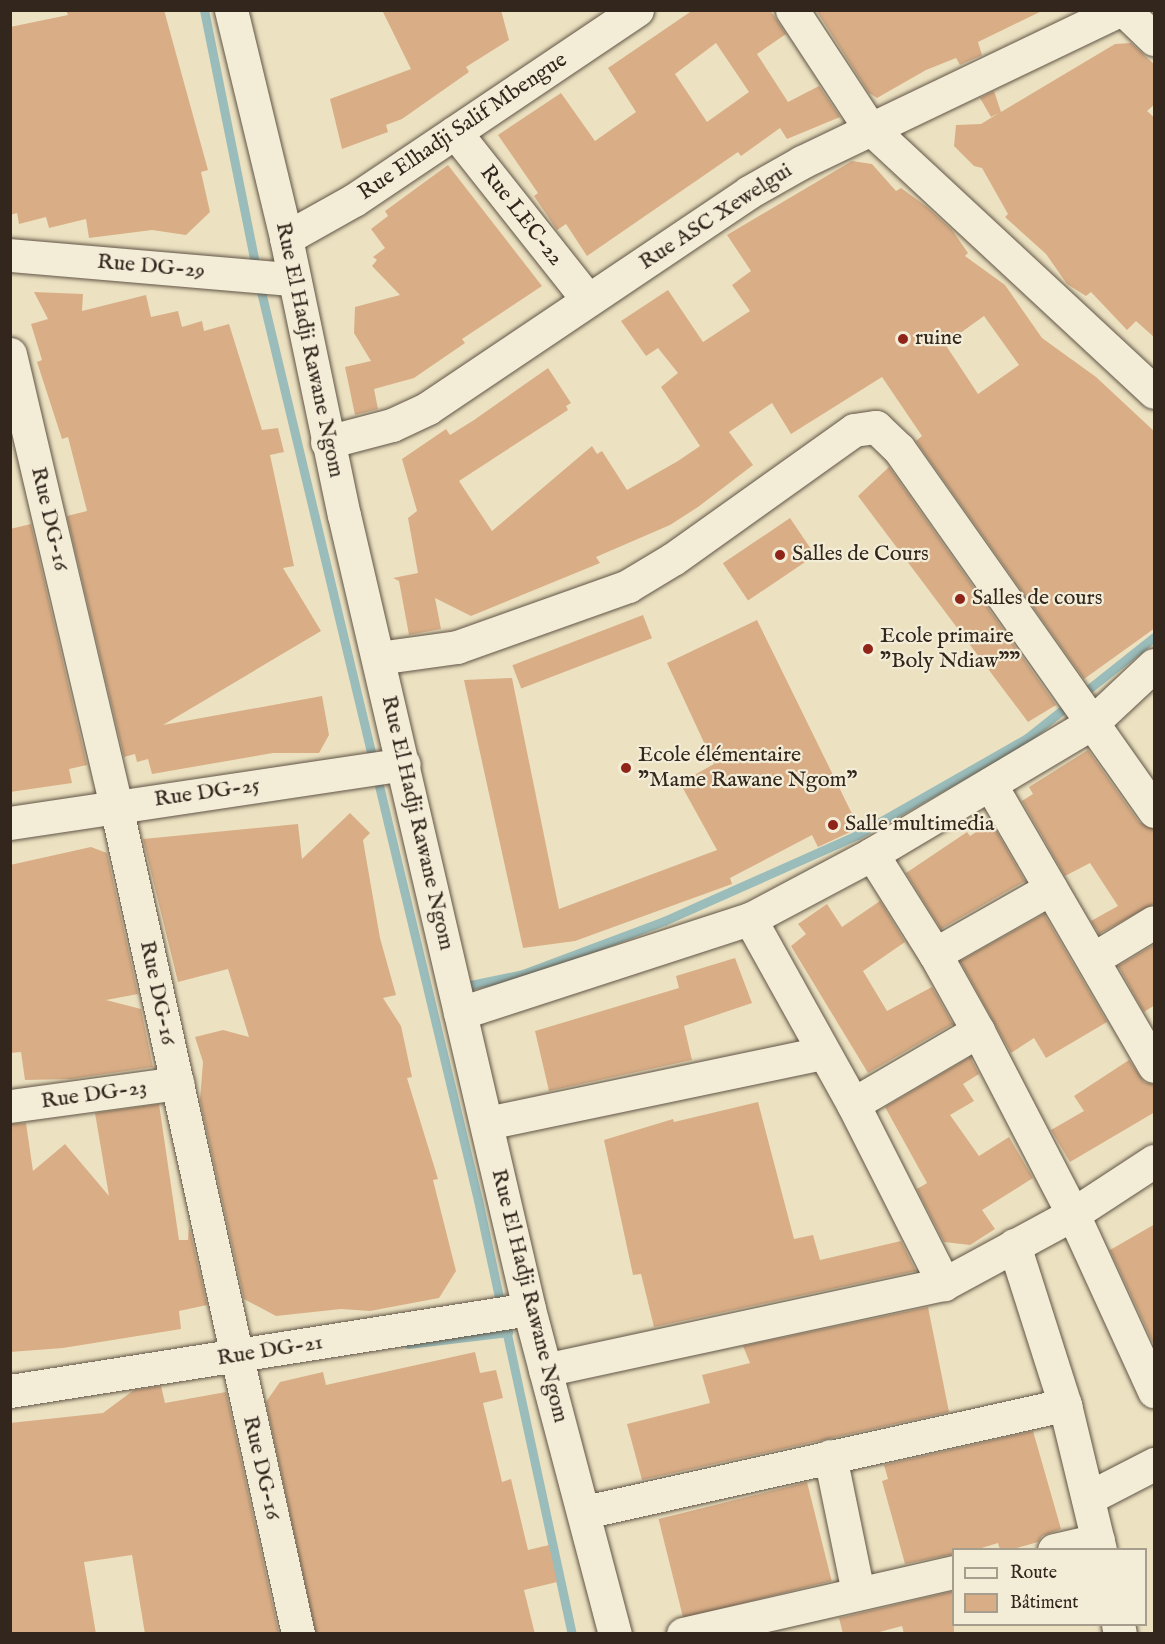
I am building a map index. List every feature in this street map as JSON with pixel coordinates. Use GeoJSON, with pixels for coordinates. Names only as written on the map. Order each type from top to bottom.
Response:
{"type":"FeatureCollection","features":[{"type":"Feature","properties":{"kind":"street","name":"Rue El Hadji Rawane Ngom"},"geometry":{"type":"LineString","coordinates":[[231,10],[286,238],[292,279],[327,442],[404,764],[460,1013],[545,1370],[585,1512],[615,1634]]}},
{"type":"Feature","properties":{"kind":"street","name":"Rue Elhadji Salif Mbengue"},"geometry":{"type":"LineString","coordinates":[[286,238],[354,200],[637,10]]}},
{"type":"Feature","properties":{"kind":"street"},"geometry":{"type":"LineString","coordinates":[[792,10],[869,127],[1155,392]]}},
{"type":"Feature","properties":{"kind":"street"},"geometry":{"type":"LineString","coordinates":[[1105,13],[1155,39]]}},
{"type":"Feature","properties":{"kind":"street","name":"Rue ASC Xewelgui"},"geometry":{"type":"LineString","coordinates":[[327,442],[392,425],[428,408],[749,192],[869,127],[1105,13]]}},
{"type":"Feature","properties":{"kind":"street","name":"Rue LEC-22"},"geometry":{"type":"LineString","coordinates":[[455,132],[588,300]]}},
{"type":"Feature","properties":{"kind":"street","name":"Rue DG-29"},"geometry":{"type":"LineString","coordinates":[[10,255],[292,279]]}},
{"type":"Feature","properties":{"kind":"street","name":"Rue DG-16"},"geometry":{"type":"LineString","coordinates":[[10,354],[116,806],[298,1634]]}},
{"type":"Feature","properties":{"kind":"street"},"geometry":{"type":"LineString","coordinates":[[378,658],[456,647],[628,586],[673,560],[854,430],[876,427],[899,449],[1155,811]]}},
{"type":"Feature","properties":{"kind":"street"},"geometry":{"type":"LineString","coordinates":[[460,1013],[750,920],[872,854],[1092,723],[1155,664]]}},
{"type":"Feature","properties":{"kind":"street","name":"Rue DG-25"},"geometry":{"type":"LineString","coordinates":[[10,823],[404,764]]}},
{"type":"Feature","properties":{"kind":"street"},"geometry":{"type":"LineString","coordinates":[[990,784],[1155,1066]]}},
{"type":"Feature","properties":{"kind":"street"},"geometry":{"type":"LineString","coordinates":[[872,854],[935,954],[978,1031],[1073,1214],[1155,1391]]}},
{"type":"Feature","properties":{"kind":"street"},"geometry":{"type":"LineString","coordinates":[[935,954],[1051,888]]}},
{"type":"Feature","properties":{"kind":"street"},"geometry":{"type":"LineString","coordinates":[[750,920],[853,1104],[944,1284]]}},
{"type":"Feature","properties":{"kind":"street"},"geometry":{"type":"LineString","coordinates":[[1093,959],[1155,922]]}},
{"type":"Feature","properties":{"kind":"street"},"geometry":{"type":"LineString","coordinates":[[853,1104],[978,1031]]}},
{"type":"Feature","properties":{"kind":"street"},"geometry":{"type":"LineString","coordinates":[[487,1123],[823,1053]]}},
{"type":"Feature","properties":{"kind":"street","name":"Rue DG-23"},"geometry":{"type":"LineString","coordinates":[[10,1106],[177,1083]]}},
{"type":"Feature","properties":{"kind":"street"},"geometry":{"type":"LineString","coordinates":[[545,1370],[944,1284],[1073,1214],[1155,1161]]}},
{"type":"Feature","properties":{"kind":"street"},"geometry":{"type":"LineString","coordinates":[[1014,1245],[1065,1405],[1099,1545],[1072,1548]]}},
{"type":"Feature","properties":{"kind":"street","name":"Rue DG-21"},"geometry":{"type":"LineString","coordinates":[[10,1391],[530,1309]]}},
{"type":"Feature","properties":{"kind":"street"},"geometry":{"type":"LineString","coordinates":[[585,1512],[1065,1405]]}},
{"type":"Feature","properties":{"kind":"street"},"geometry":{"type":"LineString","coordinates":[[830,1456],[858,1593]]}},
{"type":"Feature","properties":{"kind":"street"},"geometry":{"type":"LineString","coordinates":[[1088,1498],[1155,1464]]}},
{"type":"Feature","properties":{"kind":"street"},"geometry":{"type":"LineString","coordinates":[[683,1634],[750,1627],[858,1593],[952,1572]]}},
{"type":"Feature","properties":{"kind":"building"},"geometry":{"type":"Polygon","coordinates":[[[66,10],[164,10],[208,170],[201,172],[210,212],[186,235],[152,230],[89,238],[86,219],[49,228],[46,217],[19,224],[17,213],[10,215],[10,27],[68,15],[66,10]]]}},
{"type":"Feature","properties":{"kind":"building"},"geometry":{"type":"Polygon","coordinates":[[[382,10],[501,10],[509,40],[466,67],[469,72],[402,119],[386,125],[388,132],[342,149],[330,99],[411,69],[382,10]]]}},
{"type":"Feature","properties":{"kind":"building"},"geometry":{"type":"Polygon","coordinates":[[[693,10],[770,10],[786,34],[757,54],[788,102],[819,86],[840,117],[787,139],[780,128],[741,156],[738,152],[587,256],[566,224],[557,230],[534,196],[538,193],[498,135],[561,93],[595,141],[636,112],[608,68],[693,10]],[[716,43],[675,74],[707,122],[749,92],[716,43]]]}},
{"type":"Feature","properties":{"kind":"building"},"geometry":{"type":"Polygon","coordinates":[[[816,10],[1044,10],[978,42],[982,55],[960,65],[956,58],[926,70],[877,98],[869,93],[816,10]]]}},
{"type":"Feature","properties":{"kind":"building"},"geometry":{"type":"Polygon","coordinates":[[[1131,43],[1155,65],[1155,104],[1147,111],[1155,118],[1155,338],[1136,321],[1127,330],[1091,292],[1086,296],[1067,284],[1046,254],[1005,217],[1008,214],[982,168],[974,166],[954,146],[956,125],[981,124],[999,113],[991,117],[980,98],[994,91],[1001,112],[1115,44],[1131,43]]]}},
{"type":"Feature","properties":{"kind":"building"},"geometry":{"type":"Polygon","coordinates":[[[852,161],[872,164],[896,191],[901,188],[927,207],[952,230],[968,253],[965,256],[1005,285],[1042,338],[1096,377],[1155,432],[1155,628],[1084,679],[916,441],[922,436],[882,377],[791,434],[772,403],[729,432],[753,465],[698,507],[670,525],[596,557],[600,563],[471,616],[435,598],[441,629],[409,635],[399,581],[393,578],[418,573],[408,518],[417,511],[402,459],[446,429],[450,435],[548,368],[571,403],[566,406],[568,410],[459,481],[492,531],[592,446],[597,454],[602,451],[627,490],[700,446],[661,387],[678,373],[658,348],[646,356],[621,321],[668,290],[703,342],[750,311],[732,285],[751,271],[727,235],[852,161]],[[984,316],[945,344],[978,394],[1019,365],[984,316]]]}},
{"type":"Feature","properties":{"kind":"building"},"geometry":{"type":"Polygon","coordinates":[[[448,165],[542,286],[462,339],[465,343],[414,378],[374,389],[378,409],[355,415],[345,367],[371,361],[354,333],[355,307],[400,295],[372,266],[377,260],[373,257],[385,248],[371,229],[388,216],[385,211],[448,165]]]}},
{"type":"Feature","properties":{"kind":"building"},"geometry":{"type":"Polygon","coordinates":[[[34,292],[83,294],[82,311],[146,295],[151,317],[178,311],[182,327],[202,321],[204,331],[229,324],[262,430],[278,428],[284,452],[270,455],[294,566],[283,568],[321,631],[163,725],[322,696],[329,735],[319,753],[273,753],[152,774],[148,759],[137,762],[135,754],[124,757],[67,516],[87,511],[68,437],[62,439],[37,362],[42,360],[31,324],[48,319],[34,292]]]}},
{"type":"Feature","properties":{"kind":"building","name":"Salles de cours"},"geometry":{"type":"Polygon","coordinates":[[[889,467],[1056,705],[1028,722],[858,496],[889,467]]]}},
{"type":"Feature","properties":{"kind":"building","name":"Salles de Cours"},"geometry":{"type":"Polygon","coordinates":[[[790,518],[815,555],[748,601],[723,563],[790,518]]]}},
{"type":"Feature","properties":{"kind":"building"},"geometry":{"type":"Polygon","coordinates":[[[31,524],[87,765],[69,769],[72,783],[10,792],[10,529],[31,524]]]}},
{"type":"Feature","properties":{"kind":"building"},"geometry":{"type":"Polygon","coordinates":[[[643,615],[652,638],[521,689],[512,665],[643,615]]]}},
{"type":"Feature","properties":{"kind":"building"},"geometry":{"type":"Polygon","coordinates":[[[757,620],[859,828],[818,847],[812,835],[730,878],[732,884],[575,941],[523,948],[464,680],[512,678],[559,909],[717,850],[680,783],[714,764],[667,663],[757,620]]]}},
{"type":"Feature","properties":{"kind":"building"},"geometry":{"type":"Polygon","coordinates":[[[1088,750],[1139,822],[1155,830],[1155,903],[1099,934],[1091,921],[1118,906],[1090,863],[1065,876],[1022,801],[1033,794],[1029,787],[1088,750]]]}},
{"type":"Feature","properties":{"kind":"building"},"geometry":{"type":"Polygon","coordinates":[[[350,813],[370,833],[363,840],[380,938],[396,995],[383,998],[401,1026],[412,1077],[407,1078],[438,1179],[433,1180],[456,1271],[439,1298],[370,1311],[341,1309],[276,1316],[244,1299],[200,1100],[203,1062],[195,1037],[223,1030],[249,1037],[228,969],[178,982],[143,839],[298,824],[302,859],[350,813]]]}},
{"type":"Feature","properties":{"kind":"building"},"geometry":{"type":"Polygon","coordinates":[[[991,822],[1025,881],[941,929],[906,873],[967,832],[970,836],[991,822]]]}},
{"type":"Feature","properties":{"kind":"building"},"geometry":{"type":"Polygon","coordinates":[[[91,847],[107,853],[138,994],[106,1000],[141,1009],[153,1067],[71,1079],[25,1080],[21,1052],[10,1053],[10,865],[91,847]]]}},
{"type":"Feature","properties":{"kind":"building"},"geometry":{"type":"Polygon","coordinates":[[[880,901],[905,942],[863,971],[887,1011],[932,987],[953,1024],[868,1073],[791,946],[806,934],[798,924],[827,904],[842,927],[880,901]]]}},
{"type":"Feature","properties":{"kind":"building"},"geometry":{"type":"Polygon","coordinates":[[[1044,914],[1107,1022],[1046,1058],[1034,1038],[1011,1053],[960,961],[1044,914]]]}},
{"type":"Feature","properties":{"kind":"building"},"geometry":{"type":"Polygon","coordinates":[[[1155,944],[1155,1005],[1144,1012],[1118,966],[1155,944]]]}},
{"type":"Feature","properties":{"kind":"building"},"geometry":{"type":"Polygon","coordinates":[[[735,958],[752,1003],[684,1026],[692,1060],[549,1091],[535,1031],[679,988],[676,976],[735,958]]]}},
{"type":"Feature","properties":{"kind":"building"},"geometry":{"type":"Polygon","coordinates":[[[970,1057],[979,1074],[963,1084],[974,1101],[950,1115],[979,1156],[1009,1137],[1033,1178],[982,1210],[995,1229],[970,1245],[944,1242],[917,1189],[927,1183],[885,1107],[970,1057]]]}},
{"type":"Feature","properties":{"kind":"building"},"geometry":{"type":"Polygon","coordinates":[[[1129,1060],[1144,1082],[1155,1085],[1155,1112],[1070,1162],[1051,1130],[1084,1111],[1074,1096],[1129,1060]]]}},
{"type":"Feature","properties":{"kind":"building"},"geometry":{"type":"Polygon","coordinates":[[[758,1102],[794,1239],[813,1235],[820,1260],[901,1241],[916,1271],[654,1327],[641,1274],[633,1275],[604,1140],[673,1119],[674,1122],[758,1102]]]}},
{"type":"Feature","properties":{"kind":"building"},"geometry":{"type":"Polygon","coordinates":[[[159,1104],[179,1240],[188,1240],[189,1226],[207,1305],[179,1311],[181,1329],[63,1348],[10,1352],[10,1124],[26,1123],[33,1171],[65,1144],[109,1196],[95,1113],[159,1104]]]}},
{"type":"Feature","properties":{"kind":"building"},"geometry":{"type":"Polygon","coordinates":[[[1155,1224],[1155,1347],[1110,1250],[1155,1224]]]}},
{"type":"Feature","properties":{"kind":"building"},"geometry":{"type":"Polygon","coordinates":[[[928,1307],[949,1412],[642,1480],[627,1424],[710,1403],[702,1375],[750,1363],[743,1346],[928,1307]]]}},
{"type":"Feature","properties":{"kind":"building"},"geometry":{"type":"Polygon","coordinates":[[[475,1352],[480,1373],[496,1370],[503,1398],[483,1403],[502,1482],[511,1479],[528,1550],[549,1545],[557,1582],[524,1590],[535,1634],[316,1634],[266,1402],[280,1382],[323,1372],[326,1385],[475,1352]]]}},
{"type":"Feature","properties":{"kind":"building"},"geometry":{"type":"Polygon","coordinates":[[[161,1386],[165,1403],[226,1392],[279,1634],[145,1634],[132,1555],[84,1562],[96,1634],[10,1634],[10,1423],[103,1413],[134,1390],[161,1386]]]}},
{"type":"Feature","properties":{"kind":"building"},"geometry":{"type":"Polygon","coordinates":[[[1033,1431],[1061,1529],[1042,1536],[1038,1542],[1017,1548],[999,1548],[998,1543],[982,1548],[952,1548],[952,1554],[905,1564],[882,1481],[888,1479],[884,1465],[1033,1431]]]}},
{"type":"Feature","properties":{"kind":"building"},"geometry":{"type":"Polygon","coordinates":[[[807,1482],[832,1581],[683,1618],[659,1519],[807,1482]]]}},
{"type":"Feature","properties":{"kind":"building"},"geometry":{"type":"Polygon","coordinates":[[[952,1591],[954,1634],[904,1634],[902,1626],[872,1634],[843,1634],[839,1618],[952,1591]]]}},
{"type":"Feature","properties":{"kind":"waterway"},"geometry":{"type":"LineString","coordinates":[[204,10],[256,269]]}},
{"type":"Feature","properties":{"kind":"waterway"},"geometry":{"type":"LineString","coordinates":[[259,283],[478,1200],[572,1634]]}},
{"type":"Feature","properties":{"kind":"waterway"},"geometry":{"type":"LineString","coordinates":[[461,987],[523,974],[664,921],[857,835],[1027,738],[1154,637]]}},
{"type":"Feature","properties":{"kind":"waterway"},"geometry":{"type":"LineString","coordinates":[[408,1344],[508,1332]]}},
{"type":"Feature","properties":{"kind":"place","name":"ruine"},"geometry":{"type":"Point","coordinates":[903,339]}},
{"type":"Feature","properties":{"kind":"place","name":"Salles de Cours"},"geometry":{"type":"Point","coordinates":[780,555]}},
{"type":"Feature","properties":{"kind":"place","name":"Salles de cours"},"geometry":{"type":"Point","coordinates":[960,599]}},
{"type":"Feature","properties":{"kind":"place","name":"Ecole primaire \"Boly Ndiaw\"\""},"geometry":{"type":"Point","coordinates":[868,649]}},
{"type":"Feature","properties":{"kind":"place","name":"Ecole élémentaire \"Mame Rawane Ngom\""},"geometry":{"type":"Point","coordinates":[626,768]}},
{"type":"Feature","properties":{"kind":"place","name":"Salle multimedia"},"geometry":{"type":"Point","coordinates":[833,825]}}]}
